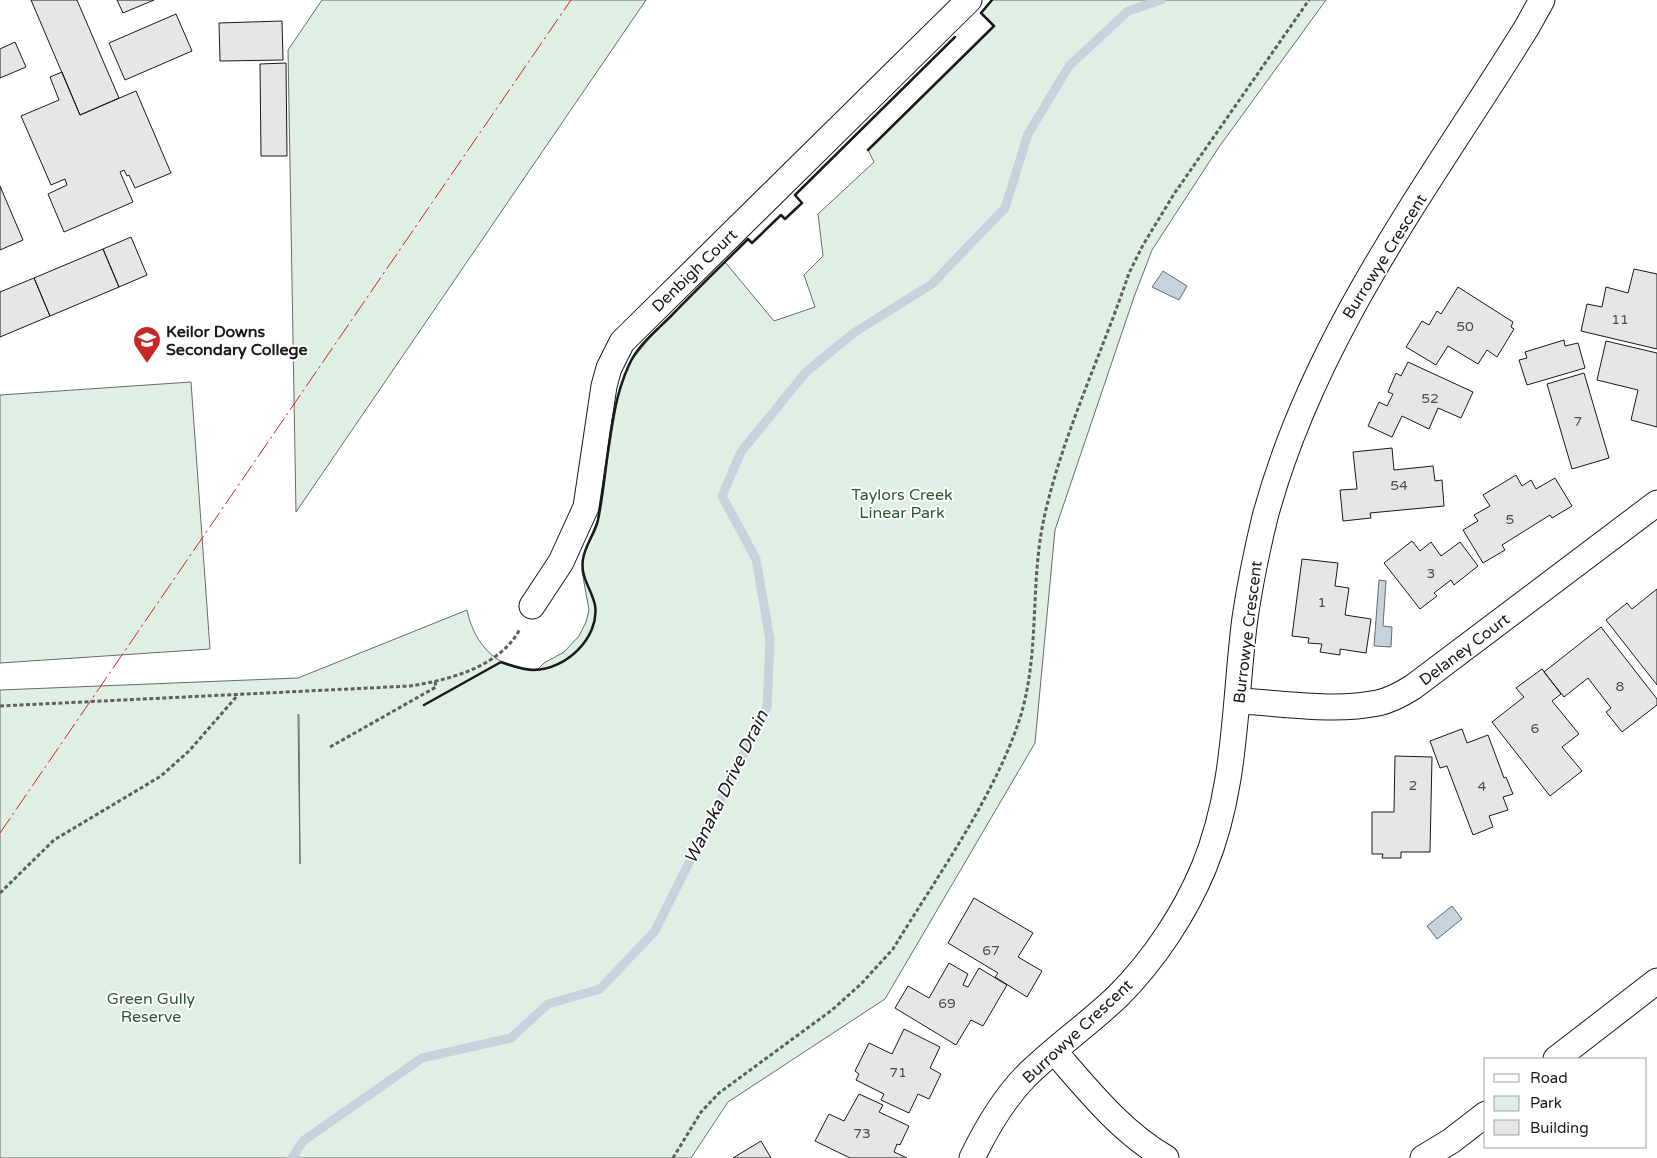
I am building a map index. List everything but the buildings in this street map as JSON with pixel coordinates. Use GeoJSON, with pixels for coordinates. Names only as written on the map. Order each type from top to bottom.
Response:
{"type":"FeatureCollection","features":[{"type":"Feature","properties":{"kind":"street","name":"Denbigh Court"},"geometry":{"type":"LineString","coordinates":[[532,606],[561,562],[586,507],[604,386],[609,368],[622,342],[969,0]]}},
{"type":"Feature","properties":{"kind":"street","name":"Burrowye Crescent"},"geometry":{"type":"LineString","coordinates":[[972,1158],[992,1120],[1023,1079],[1118,996],[1136,976],[1175,922],[1190,897],[1214,839],[1230,772],[1245,617],[1257,548],[1285,451],[1308,392],[1348,312],[1528,27],[1542,0]]}},
{"type":"Feature","properties":{"kind":"street","name":"Delaney Court"},"geometry":{"type":"LineString","coordinates":[[1238,701],[1342,707],[1379,703],[1396,697],[1414,687],[1657,503]]}},
{"type":"Feature","properties":{"kind":"street"},"geometry":{"type":"LineString","coordinates":[[1557,1058],[1657,981]]}},
{"type":"Feature","properties":{"kind":"street"},"geometry":{"type":"LineString","coordinates":[[1054,1051],[1117,1121],[1139,1140],[1166,1158]]}},
{"type":"Feature","properties":{"kind":"street"},"geometry":{"type":"LineString","coordinates":[[1423,1158],[1451,1141],[1484,1116]]}},
{"type":"Feature","properties":{"kind":"path"},"geometry":{"type":"LineString","coordinates":[[673,1158],[701,1112],[719,1093],[832,1010],[877,968],[893,949],[975,815],[992,783],[1019,721],[1030,656],[1038,554],[1048,500],[1129,273],[1142,245],[1174,194],[1308,0]]}},
{"type":"Feature","properties":{"kind":"path"},"geometry":{"type":"LineString","coordinates":[[0,706],[375,689],[435,682],[471,669],[513,642],[532,606]]}},
{"type":"Feature","properties":{"kind":"path"},"geometry":{"type":"LineString","coordinates":[[330,747],[436,687],[435,682]]}},
{"type":"Feature","properties":{"kind":"path"},"geometry":{"type":"LineString","coordinates":[[0,893],[54,840],[161,776],[189,751],[237,696]]}},
{"type":"Feature","properties":{"kind":"green space"},"geometry":{"type":"Polygon","coordinates":[[[322,0],[646,0],[296,512],[288,50],[322,0]]]}},
{"type":"Feature","properties":{"kind":"green space"},"geometry":{"type":"Polygon","coordinates":[[[992,0],[1326,0],[1219,147],[1152,250],[1134,297],[1055,530],[1035,743],[885,999],[728,1102],[691,1158],[0,1158],[0,690],[298,678],[467,610],[476,635],[483,645],[491,654],[512,666],[524,669],[538,669],[544,663],[564,652],[579,636],[586,622],[589,610],[582,571],[583,560],[586,547],[597,522],[618,396],[630,362],[649,339],[725,262],[774,321],[815,307],[804,275],[823,256],[818,214],[874,162],[868,150],[994,27],[981,13],[992,0]],[[298,714],[300,864],[299,715],[298,714]]]}},
{"type":"Feature","properties":{"kind":"green space"},"geometry":{"type":"Polygon","coordinates":[[[191,382],[210,649],[0,663],[0,395],[191,382]]]}},
{"type":"Feature","properties":{"kind":"shaded area"},"geometry":{"type":"Polygon","coordinates":[[[1163,271],[1187,286],[1179,300],[1152,287],[1163,271]]]}},
{"type":"Feature","properties":{"kind":"shaded area"},"geometry":{"type":"Polygon","coordinates":[[[1379,580],[1386,581],[1383,626],[1392,627],[1391,647],[1374,646],[1379,580]]]}},
{"type":"Feature","properties":{"kind":"shaded area"},"geometry":{"type":"Polygon","coordinates":[[[1452,906],[1462,919],[1437,939],[1427,926],[1452,906]]]}},
{"type":"Feature","properties":{"kind":"waterway","name":"Wanaka Drive Drain"},"geometry":{"type":"LineString","coordinates":[[292,1158],[303,1141],[422,1058],[511,1038],[548,1004],[600,989],[655,931],[767,707],[770,640],[756,559],[722,496],[741,452],[806,372],[855,332],[932,284],[1005,208],[1028,134],[1069,66],[1128,11],[1161,0]]}},
{"type":"Feature","properties":{"kind":"wall"},"geometry":{"type":"LineString","coordinates":[[868,150],[994,26],[981,13],[992,0]]}},
{"type":"Feature","properties":{"kind":"wall"},"geometry":{"type":"LineString","coordinates":[[424,705],[501,662],[530,670],[546,669],[568,658],[586,640],[592,629],[595,605],[584,577],[582,565],[586,549],[598,520],[609,441],[617,401],[622,382],[632,358],[647,339],[748,239],[752,243],[781,215],[785,219],[802,203],[795,195],[955,37]]}},
{"type":"Feature","properties":{"kind":"power"},"geometry":{"type":"LineString","coordinates":[[0,833],[571,0]]}},
{"type":"Feature","properties":{"kind":"place","name":"Keilor Downs Secondary College"},"geometry":{"type":"Point","coordinates":[147,364]}},
{"type":"Feature","properties":{"kind":"park label","name":"Taylors Creek Linear Park"},"geometry":{"type":"Point","coordinates":[902,503]}},
{"type":"Feature","properties":{"kind":"park label","name":"Green Gully Reserve"},"geometry":{"type":"Point","coordinates":[151,1007]}}]}
